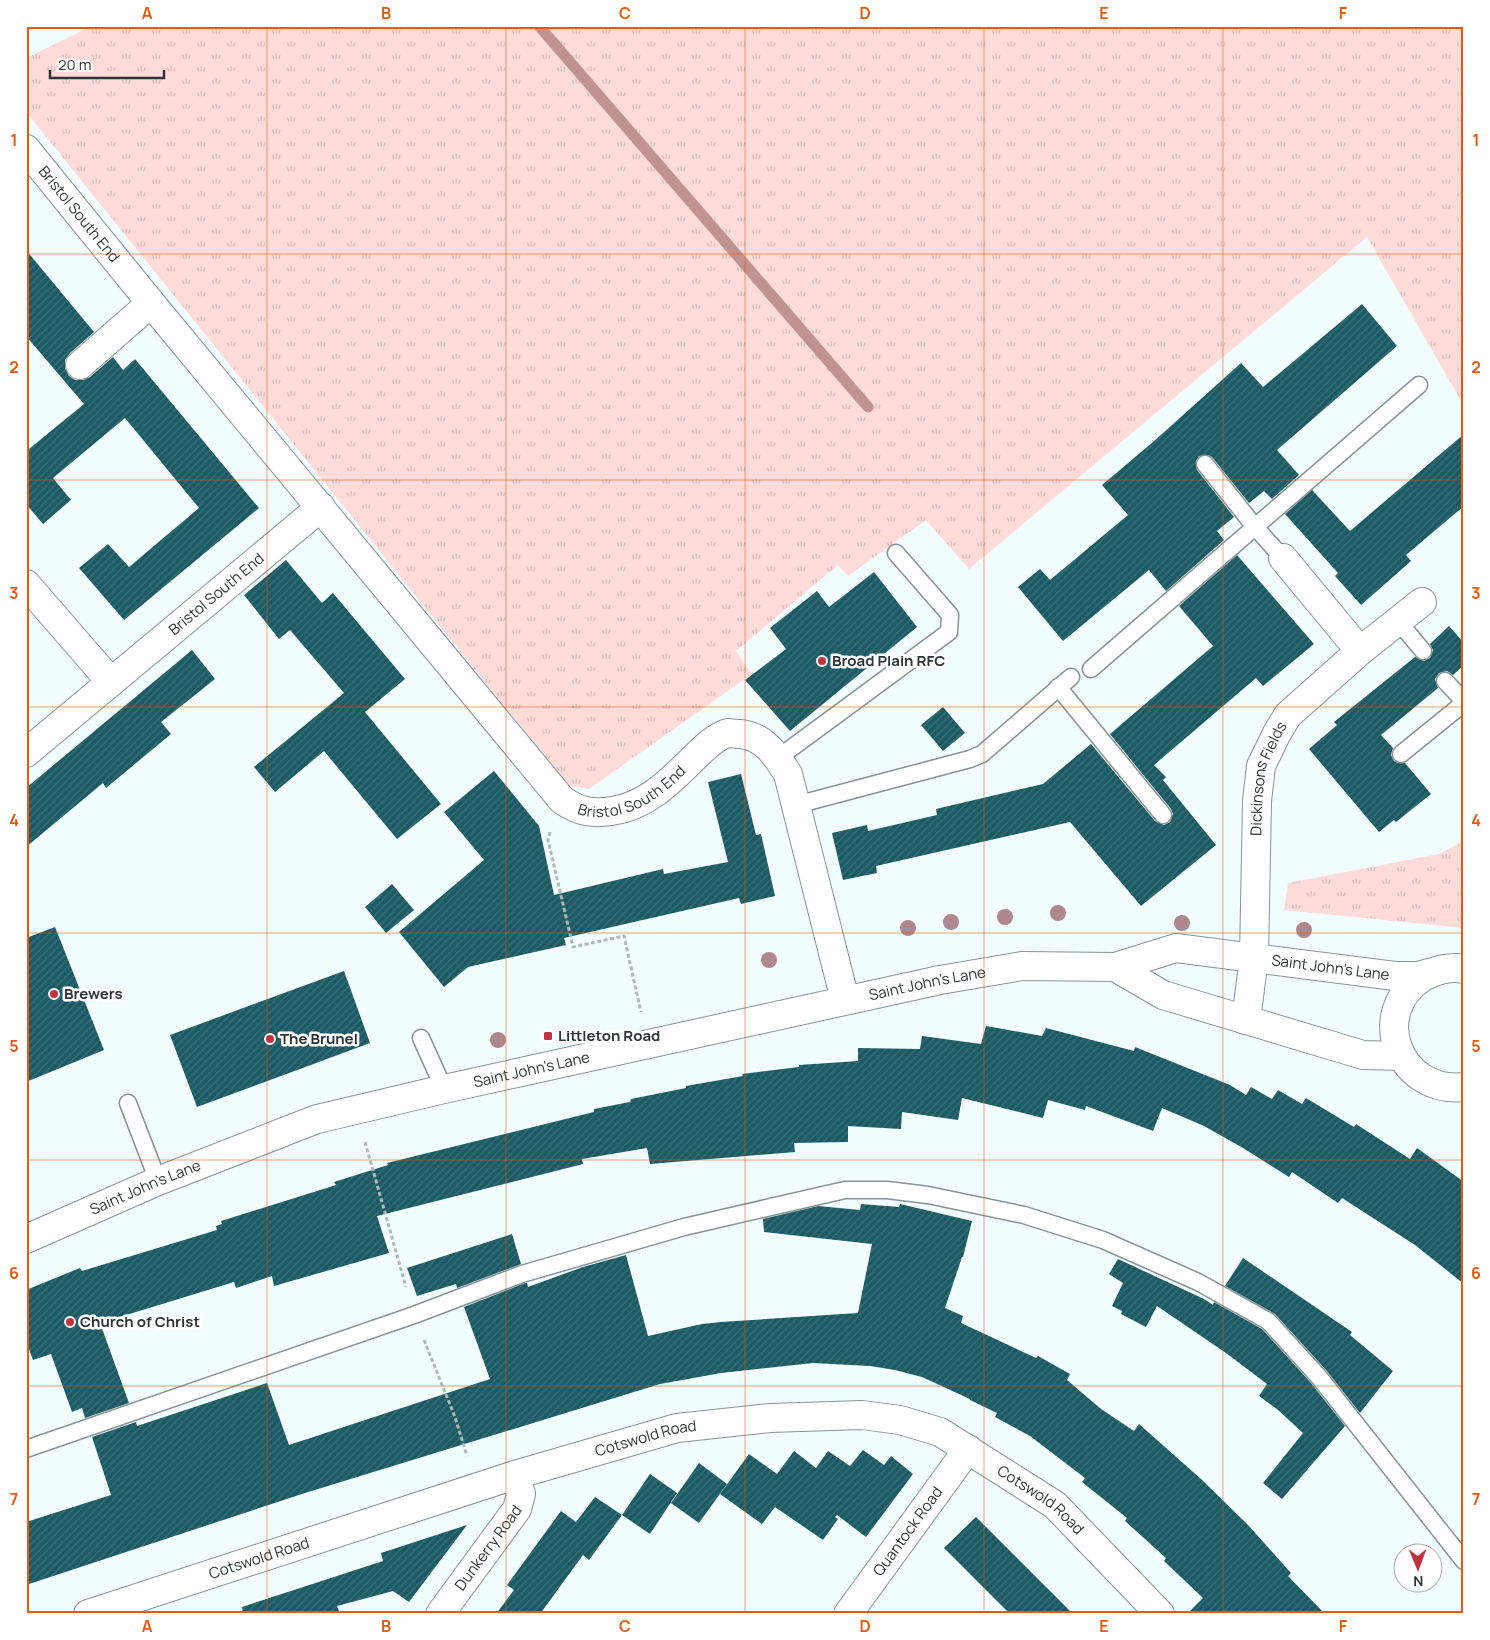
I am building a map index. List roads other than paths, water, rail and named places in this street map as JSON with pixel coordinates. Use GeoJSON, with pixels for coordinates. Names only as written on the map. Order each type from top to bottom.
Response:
{"type":"FeatureCollection","features":[{"type":"Feature","properties":{"kind":"street","name":"Bristol South End"},"geometry":{"type":"LineString","coordinates":[[26,149],[562,800],[575,808],[596,813],[624,810],[645,800],[664,786],[709,744],[728,733],[747,735],[766,744],[788,774],[845,1000]]}},
{"type":"Feature","properties":{"kind":"street"},"geometry":{"type":"LineString","coordinates":[[80,365],[151,303]]}},
{"type":"Feature","properties":{"kind":"street","name":"Bristol South End"},"geometry":{"type":"LineString","coordinates":[[26,753],[321,507]]}},
{"type":"Feature","properties":{"kind":"street"},"geometry":{"type":"LineString","coordinates":[[1283,558],[1360,651]]}},
{"type":"Feature","properties":{"kind":"street"},"geometry":{"type":"LineString","coordinates":[[26,584],[111,682]]}},
{"type":"Feature","properties":{"kind":"street","name":"Dickinsons Fields"},"geometry":{"type":"LineString","coordinates":[[1246,1020],[1254,958],[1257,801],[1262,766],[1277,733],[1288,715],[1360,651],[1422,602]]}},
{"type":"Feature","properties":{"kind":"street","name":"Saint John's Lane"},"geometry":{"type":"LineString","coordinates":[[26,1239],[158,1181],[318,1119],[444,1089],[940,980],[1022,966],[1114,967],[1176,948],[1396,976],[1418,976],[1440,970],[1458,968],[1464,970]]}},
{"type":"Feature","properties":{"kind":"street","name":"Saint John's Lane"},"geometry":{"type":"LineString","coordinates":[[1114,967],[1164,995],[1363,1055],[1401,1056]]}},
{"type":"Feature","properties":{"kind":"street"},"geometry":{"type":"LineString","coordinates":[[1429,973],[1414,983],[1400,1003],[1394,1020],[1395,1039],[1401,1056],[1411,1070],[1431,1083],[1464,1097]]}},
{"type":"Feature","properties":{"kind":"street"},"geometry":{"type":"LineString","coordinates":[[1431,1083],[1452,1088],[1464,1087]]}},
{"type":"Feature","properties":{"kind":"street","name":"Cotswold Road"},"geometry":{"type":"LineString","coordinates":[[88,1614],[516,1476],[677,1428],[770,1418],[862,1415],[891,1419],[940,1432],[1055,1505],[1160,1614]]}},
{"type":"Feature","properties":{"kind":"street","name":"Quantock Road"},"geometry":{"type":"LineString","coordinates":[[848,1614],[968,1449]]}},
{"type":"Feature","properties":{"kind":"street","name":"Dunkerry Road"},"geometry":{"type":"LineString","coordinates":[[440,1614],[517,1509],[521,1494],[516,1476]]}},
{"type":"Feature","properties":{"kind":"lane"},"geometry":{"type":"LineString","coordinates":[[1091,669],[1419,385]]}},
{"type":"Feature","properties":{"kind":"lane"},"geometry":{"type":"LineString","coordinates":[[1205,464],[1255,527],[1283,558]]}},
{"type":"Feature","properties":{"kind":"lane"},"geometry":{"type":"LineString","coordinates":[[778,758],[949,632],[950,615],[896,553]]}},
{"type":"Feature","properties":{"kind":"lane"},"geometry":{"type":"LineString","coordinates":[[1398,621],[1423,651]]}},
{"type":"Feature","properties":{"kind":"lane"},"geometry":{"type":"LineString","coordinates":[[1402,754],[1464,702],[1446,681]]}},
{"type":"Feature","properties":{"kind":"lane"},"geometry":{"type":"LineString","coordinates":[[796,805],[970,759],[982,754],[1064,682],[1163,815]]}},
{"type":"Feature","properties":{"kind":"lane"},"geometry":{"type":"LineString","coordinates":[[421,1038],[444,1089]]}},
{"type":"Feature","properties":{"kind":"lane"},"geometry":{"type":"LineString","coordinates":[[128,1103],[158,1181]]}},
{"type":"Feature","properties":{"kind":"lane"},"geometry":{"type":"LineString","coordinates":[[26,1449],[414,1315],[522,1274],[665,1232],[845,1190],[887,1190],[928,1195],[1024,1214],[1103,1240],[1198,1282],[1268,1321],[1319,1377],[1464,1561]]}},
{"type":"Feature","properties":{"kind":"waterway"},"geometry":{"type":"LineString","coordinates":[[539,26],[868,407]]}},
{"type":"Feature","properties":{"kind":"place","name":"Broad Plain RFC"},"geometry":{"type":"Point","coordinates":[822,661]}},
{"type":"Feature","properties":{"kind":"place","name":"Brewers"},"geometry":{"type":"Point","coordinates":[54,994]}},
{"type":"Feature","properties":{"kind":"place","name":"Littleton Road"},"geometry":{"type":"Point","coordinates":[548,1036]}},
{"type":"Feature","properties":{"kind":"place","name":"The Brunel"},"geometry":{"type":"Point","coordinates":[270,1039]}},
{"type":"Feature","properties":{"kind":"place","name":"Church of Christ"},"geometry":{"type":"Point","coordinates":[70,1322]}}]}
